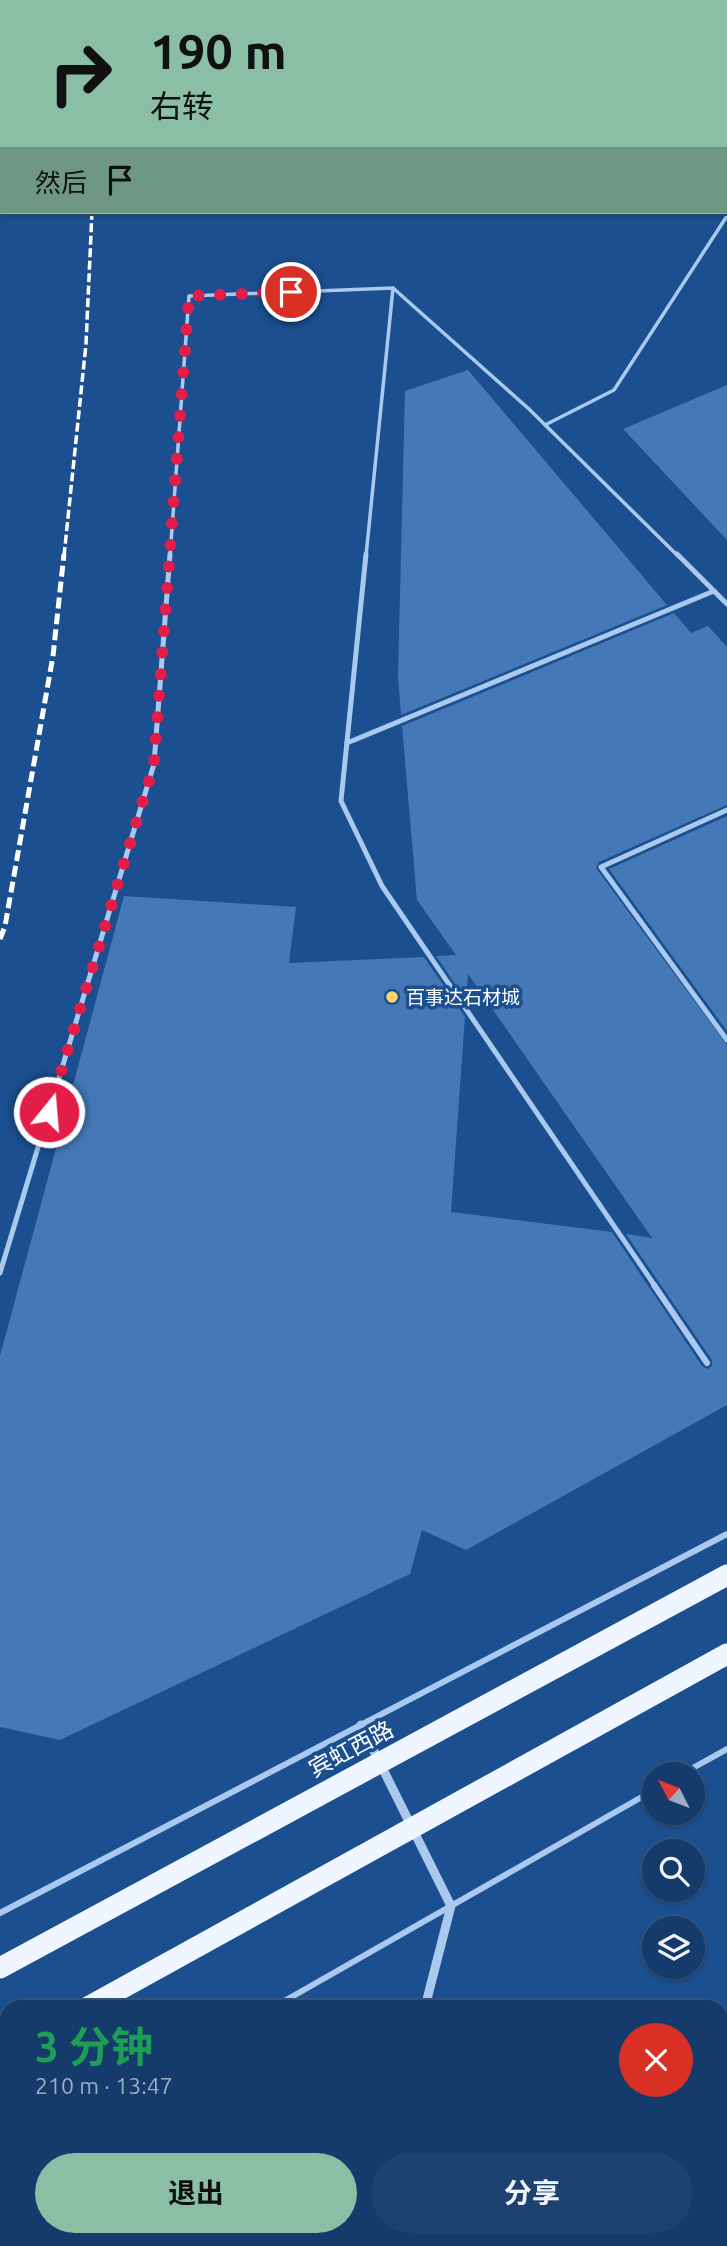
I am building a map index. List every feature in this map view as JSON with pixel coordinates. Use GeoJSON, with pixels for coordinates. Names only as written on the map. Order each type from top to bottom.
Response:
{"type":"FeatureCollection","features":[{"type":"Feature","properties":{"kind":"main road","name":"宾虹西路"},"geometry":{"type":"LineString","coordinates":[[0,1968],[727,1575]]}},
{"type":"Feature","properties":{"kind":"main road"},"geometry":{"type":"LineString","coordinates":[[101,2000],[727,1654]]}},
{"type":"Feature","properties":{"kind":"street"},"geometry":{"type":"LineString","coordinates":[[361,1725],[451,1906],[427,2000]]}},
{"type":"Feature","properties":{"kind":"lane"},"geometry":{"type":"LineString","coordinates":[[545,425],[614,390],[727,216]]}},
{"type":"Feature","properties":{"kind":"lane"},"geometry":{"type":"LineString","coordinates":[[393,288],[341,801],[382,886],[707,1363]]}},
{"type":"Feature","properties":{"kind":"lane"},"geometry":{"type":"LineString","coordinates":[[0,1273],[154,764],[189,296],[393,288],[545,425],[727,604]]}},
{"type":"Feature","properties":{"kind":"lane"},"geometry":{"type":"LineString","coordinates":[[347,743],[714,591]]}},
{"type":"Feature","properties":{"kind":"lane"},"geometry":{"type":"LineString","coordinates":[[727,810],[601,867],[727,1040]]}},
{"type":"Feature","properties":{"kind":"lane"},"geometry":{"type":"LineString","coordinates":[[0,1913],[727,1534]]}},
{"type":"Feature","properties":{"kind":"lane"},"geometry":{"type":"LineString","coordinates":[[704,1762],[727,1749]]}},
{"type":"Feature","properties":{"kind":"lane"},"geometry":{"type":"LineString","coordinates":[[286,2000],[642,1797]]}},
{"type":"Feature","properties":{"kind":"building"},"geometry":{"type":"Polygon","coordinates":[[[468,370],[667,605],[401,715],[398,676],[405,391],[468,370]]]}},
{"type":"Feature","properties":{"kind":"building"},"geometry":{"type":"Polygon","coordinates":[[[727,385],[727,540],[623,429],[727,385]]]}},
{"type":"Feature","properties":{"kind":"building"},"geometry":{"type":"Polygon","coordinates":[[[674,613],[691,633],[708,626],[727,647],[727,805],[599,862],[596,868],[727,1045],[727,1405],[466,1550],[422,1530],[410,1574],[60,1740],[0,1727],[0,1356],[124,896],[296,907],[289,963],[424,957],[465,1017],[451,1212],[612,1232],[702,1366],[707,1369],[712,1366],[712,1360],[626,1234],[652,1238],[468,974],[466,1000],[436,956],[456,955],[417,900],[402,726],[674,613]]]}},
{"type":"Feature","properties":{"kind":"building"},"geometry":{"type":"Polygon","coordinates":[[[727,816],[727,1031],[609,869],[727,816]]]}},
{"type":"Feature","properties":{"kind":"railway"},"geometry":{"type":"LineString","coordinates":[[64,556],[86,344],[92,214]]}},
{"type":"Feature","properties":{"kind":"railway"},"geometry":{"type":"LineString","coordinates":[[0,939],[5,926],[53,656],[64,554]]}},
{"type":"Feature","properties":{"kind":"place","name":"百事达石材城"},"geometry":{"type":"Point","coordinates":[392,997]}},
{"type":"Feature","properties":{"kind":"route"},"geometry":{"type":"LineString","coordinates":[[49,1112],[154,764],[189,296],[291,292]]}}]}
